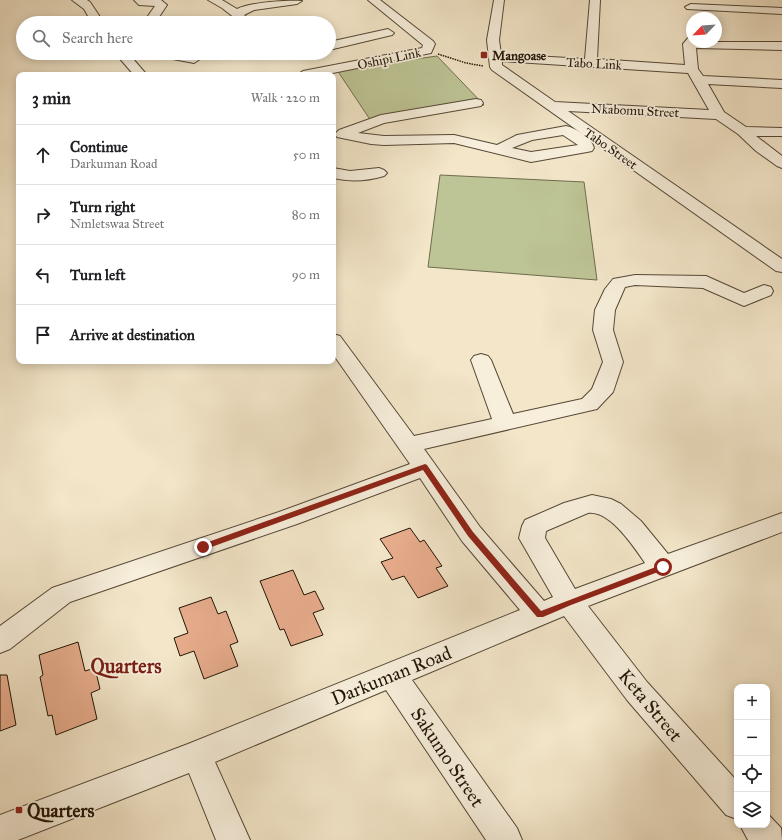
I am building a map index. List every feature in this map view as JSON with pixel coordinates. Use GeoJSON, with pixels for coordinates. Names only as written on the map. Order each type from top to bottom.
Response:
{"type":"FeatureCollection","features":[{"type":"Feature","properties":{"kind":"street"},"geometry":{"type":"LineString","coordinates":[[77,0],[86,3],[90,7],[93,16]]}},
{"type":"Feature","properties":{"kind":"street"},"geometry":{"type":"LineString","coordinates":[[139,0],[143,3],[160,3],[161,5],[154,16]]}},
{"type":"Feature","properties":{"kind":"street"},"geometry":{"type":"LineString","coordinates":[[219,0],[239,16]]}},
{"type":"Feature","properties":{"kind":"street"},"geometry":{"type":"LineString","coordinates":[[373,0],[429,44],[427,50]]}},
{"type":"Feature","properties":{"kind":"street"},"geometry":{"type":"LineString","coordinates":[[496,62],[494,40],[499,0]]}},
{"type":"Feature","properties":{"kind":"street"},"geometry":{"type":"LineString","coordinates":[[591,62],[595,0]]}},
{"type":"Feature","properties":{"kind":"street"},"geometry":{"type":"LineString","coordinates":[[236,14],[251,7],[297,1]]}},
{"type":"Feature","properties":{"kind":"street"},"geometry":{"type":"LineString","coordinates":[[690,3],[782,11]]}},
{"type":"Feature","properties":{"kind":"street"},"geometry":{"type":"LineString","coordinates":[[336,44],[388,32]]}},
{"type":"Feature","properties":{"kind":"street"},"geometry":{"type":"LineString","coordinates":[[722,43],[782,46]]}},
{"type":"Feature","properties":{"kind":"street"},"geometry":{"type":"LineString","coordinates":[[691,48],[695,75],[719,115],[743,131],[782,163]]}},
{"type":"Feature","properties":{"kind":"street","name":"Oshipi Link"},"geometry":{"type":"LineString","coordinates":[[319,72],[427,50]]}},
{"type":"Feature","properties":{"kind":"street"},"geometry":{"type":"LineString","coordinates":[[127,60],[138,72]]}},
{"type":"Feature","properties":{"kind":"street","name":"Tabo Link"},"geometry":{"type":"LineString","coordinates":[[496,62],[591,62],[782,84]]}},
{"type":"Feature","properties":{"kind":"street","name":"Tabo Street"},"geometry":{"type":"LineString","coordinates":[[496,62],[551,113],[778,259]]}},
{"type":"Feature","properties":{"kind":"street"},"geometry":{"type":"LineString","coordinates":[[338,135],[381,119],[476,103]]}},
{"type":"Feature","properties":{"kind":"street"},"geometry":{"type":"LineString","coordinates":[[338,135],[392,141],[442,137],[454,138],[526,157],[539,157],[587,148],[586,144],[566,130],[551,113]]}},
{"type":"Feature","properties":{"kind":"street","name":"Nkabomu Street"},"geometry":{"type":"LineString","coordinates":[[551,113],[719,115]]}},
{"type":"Feature","properties":{"kind":"street"},"geometry":{"type":"LineString","coordinates":[[499,150],[508,143],[520,138],[566,130]]}},
{"type":"Feature","properties":{"kind":"street"},"geometry":{"type":"LineString","coordinates":[[743,131],[782,132]]}},
{"type":"Feature","properties":{"kind":"street"},"geometry":{"type":"LineString","coordinates":[[336,174],[346,176],[359,176],[379,173]]}},
{"type":"Feature","properties":{"kind":"street"},"geometry":{"type":"LineString","coordinates":[[408,445],[589,404],[602,392],[613,362],[602,330],[606,310],[614,289],[619,284],[635,280],[706,282],[744,300],[764,291]]}},
{"type":"Feature","properties":{"kind":"street"},"geometry":{"type":"LineString","coordinates":[[336,344],[425,467],[471,534],[540,615]]}},
{"type":"Feature","properties":{"kind":"street"},"geometry":{"type":"LineString","coordinates":[[481,360],[505,423]]}},
{"type":"Feature","properties":{"kind":"street"},"geometry":{"type":"LineString","coordinates":[[0,641],[61,595],[274,522],[425,467]]}},
{"type":"Feature","properties":{"kind":"street","name":"Keta Street"},"geometry":{"type":"LineString","coordinates":[[663,567],[618,513],[607,507],[591,504],[534,526],[532,538],[568,602],[637,691],[734,801]]}},
{"type":"Feature","properties":{"kind":"street","name":"Darkuman Road"},"geometry":{"type":"LineString","coordinates":[[0,831],[197,755],[540,615],[568,602],[782,522]]}},
{"type":"Feature","properties":{"kind":"street","name":"Sakumo Street"},"geometry":{"type":"LineString","coordinates":[[392,675],[505,840]]}},
{"type":"Feature","properties":{"kind":"street"},"geometry":{"type":"LineString","coordinates":[[197,755],[233,840]]}},
{"type":"Feature","properties":{"kind":"street"},"geometry":{"type":"LineString","coordinates":[[759,828],[769,840]]}},
{"type":"Feature","properties":{"kind":"path"},"geometry":{"type":"LineString","coordinates":[[427,50],[466,63],[496,62]]}},
{"type":"Feature","properties":{"kind":"green space"},"geometry":{"type":"Polygon","coordinates":[[[437,56],[484,105],[373,124],[337,70],[437,56]]]}},
{"type":"Feature","properties":{"kind":"green space"},"geometry":{"type":"Polygon","coordinates":[[[440,175],[584,182],[597,280],[428,267],[440,175]]]}},
{"type":"Feature","properties":{"kind":"building"},"geometry":{"type":"Polygon","coordinates":[[[410,528],[420,542],[424,540],[442,566],[436,568],[448,586],[418,598],[404,576],[392,580],[381,562],[393,558],[380,539],[410,528]]]}},
{"type":"Feature","properties":{"kind":"building"},"geometry":{"type":"Polygon","coordinates":[[[293,570],[304,595],[315,591],[324,609],[313,613],[323,635],[291,646],[284,629],[280,630],[260,581],[293,570]]]}},
{"type":"Feature","properties":{"kind":"building"},"geometry":{"type":"Polygon","coordinates":[[[211,597],[218,614],[226,611],[238,642],[230,645],[238,666],[204,679],[194,651],[180,656],[174,638],[188,633],[179,608],[211,597]]]}},
{"type":"Feature","properties":{"kind":"building"},"geometry":{"type":"Polygon","coordinates":[[[78,642],[85,671],[95,668],[100,689],[91,693],[97,719],[56,735],[52,715],[48,716],[40,677],[43,675],[39,655],[78,642]]]}},
{"type":"Feature","properties":{"kind":"building"},"geometry":{"type":"Polygon","coordinates":[[[0,675],[7,675],[16,725],[0,731],[0,675]]]}},
{"type":"Feature","properties":{"kind":"place","name":"Mangoase"},"geometry":{"type":"Point","coordinates":[484,55]}},
{"type":"Feature","properties":{"kind":"place","name":"Quarters"},"geometry":{"type":"Point","coordinates":[19,810]}},
{"type":"Feature","properties":{"kind":"district","name":"Quarters"},"geometry":{"type":"Point","coordinates":[126,666]}},
{"type":"Feature","properties":{"kind":"route"},"geometry":{"type":"LineString","coordinates":[[203,547],[288,518],[425,467],[471,534],[540,615],[568,602],[663,567]]}}]}
